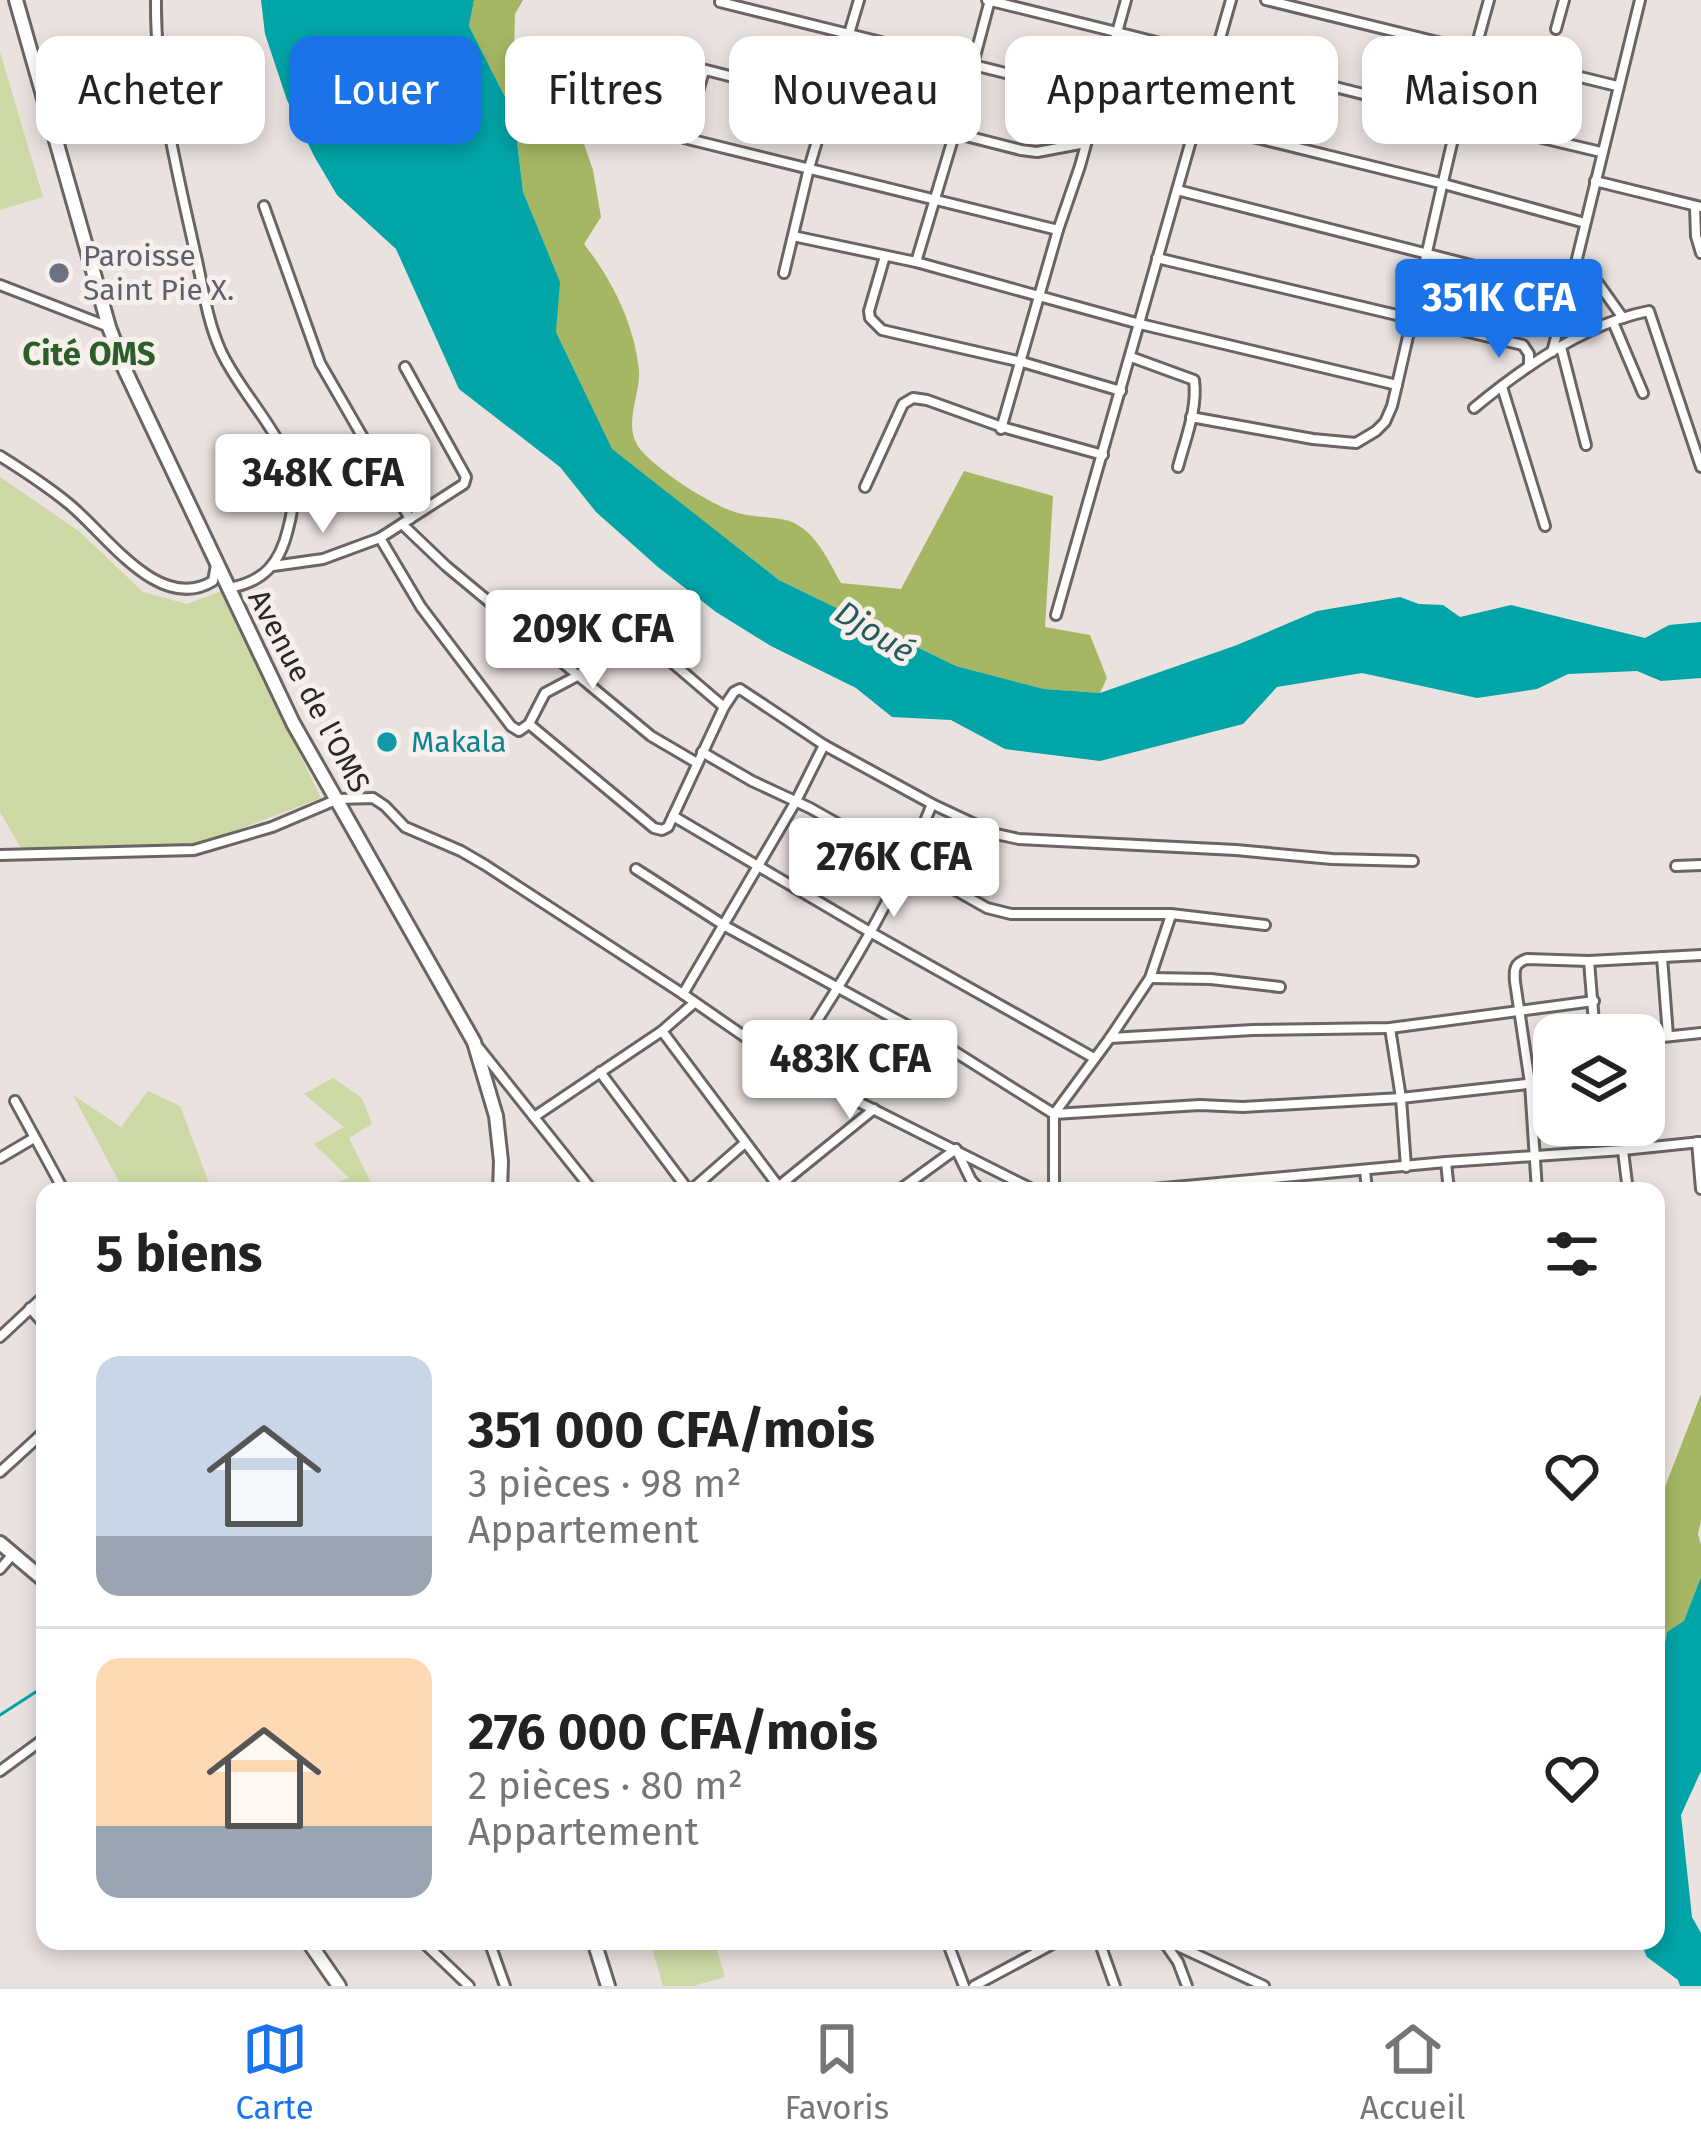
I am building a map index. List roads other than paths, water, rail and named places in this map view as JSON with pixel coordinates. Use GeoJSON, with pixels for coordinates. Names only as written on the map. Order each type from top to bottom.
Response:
{"type":"FeatureCollection","features":[{"type":"Feature","properties":{"kind":"street","name":"Avenue de l'OMS"},"geometry":{"type":"LineString","coordinates":[[16,0],[125,370],[293,723],[474,1042],[496,1116],[500,1182]]}},
{"type":"Feature","properties":{"kind":"street"},"geometry":{"type":"LineString","coordinates":[[156,0],[175,160],[205,307],[230,370],[278,440],[293,480],[289,527],[273,566],[255,580],[227,588]]}},
{"type":"Feature","properties":{"kind":"street"},"geometry":{"type":"LineString","coordinates":[[849,35],[859,0]]}},
{"type":"Feature","properties":{"kind":"street"},"geometry":{"type":"LineString","coordinates":[[979,36],[989,0],[1135,36]]}},
{"type":"Feature","properties":{"kind":"street"},"geometry":{"type":"LineString","coordinates":[[1117,36],[1126,0]]}},
{"type":"Feature","properties":{"kind":"street"},"geometry":{"type":"LineString","coordinates":[[1221,36],[1231,0]]}},
{"type":"Feature","properties":{"kind":"street"},"geometry":{"type":"LineString","coordinates":[[1265,0],[1415,36]]}},
{"type":"Feature","properties":{"kind":"street"},"geometry":{"type":"LineString","coordinates":[[1478,36],[1489,0]]}},
{"type":"Feature","properties":{"kind":"street"},"geometry":{"type":"LineString","coordinates":[[1556,29],[1564,0]]}},
{"type":"Feature","properties":{"kind":"street"},"geometry":{"type":"LineString","coordinates":[[1586,446],[1556,350],[1640,0]]}},
{"type":"Feature","properties":{"kind":"street"},"geometry":{"type":"LineString","coordinates":[[720,2],[853,36]]}},
{"type":"Feature","properties":{"kind":"street"},"geometry":{"type":"LineString","coordinates":[[1582,77],[1617,86]]}},
{"type":"Feature","properties":{"kind":"street"},"geometry":{"type":"LineString","coordinates":[[981,138],[1036,152],[1080,144]]}},
{"type":"Feature","properties":{"kind":"street"},"geometry":{"type":"LineString","coordinates":[[705,143],[1058,230]]}},
{"type":"Feature","properties":{"kind":"street"},"geometry":{"type":"LineString","coordinates":[[784,272],[816,144]]}},
{"type":"Feature","properties":{"kind":"street"},"geometry":{"type":"LineString","coordinates":[[916,262],[951,144]]}},
{"type":"Feature","properties":{"kind":"street"},"geometry":{"type":"LineString","coordinates":[[1002,428],[1085,144]]}},
{"type":"Feature","properties":{"kind":"street"},"geometry":{"type":"LineString","coordinates":[[1056,615],[1191,144]]}},
{"type":"Feature","properties":{"kind":"street"},"geometry":{"type":"LineString","coordinates":[[1279,144],[1585,223]]}},
{"type":"Feature","properties":{"kind":"street"},"geometry":{"type":"LineString","coordinates":[[1191,417],[1356,443],[1385,422],[1452,144]]}},
{"type":"Feature","properties":{"kind":"street"},"geometry":{"type":"LineString","coordinates":[[1567,144],[1601,152]]}},
{"type":"Feature","properties":{"kind":"street"},"geometry":{"type":"LineString","coordinates":[[1595,181],[1698,207],[1696,236],[1701,253]]}},
{"type":"Feature","properties":{"kind":"street"},"geometry":{"type":"LineString","coordinates":[[1178,190],[1569,290]]}},
{"type":"Feature","properties":{"kind":"street"},"geometry":{"type":"LineString","coordinates":[[264,206],[320,363],[406,522],[446,566],[652,736],[697,763]]}},
{"type":"Feature","properties":{"kind":"street"},"geometry":{"type":"LineString","coordinates":[[793,236],[916,262],[1396,385]]}},
{"type":"Feature","properties":{"kind":"street"},"geometry":{"type":"LineString","coordinates":[[886,256],[869,311],[882,330],[1022,362],[1121,392]]}},
{"type":"Feature","properties":{"kind":"street"},"geometry":{"type":"LineString","coordinates":[[1157,258],[1523,345],[1529,366]]}},
{"type":"Feature","properties":{"kind":"street"},"geometry":{"type":"LineString","coordinates":[[1574,271],[1598,283],[1618,320],[1643,393]]}},
{"type":"Feature","properties":{"kind":"street"},"geometry":{"type":"LineString","coordinates":[[0,285],[110,327]]}},
{"type":"Feature","properties":{"kind":"street"},"geometry":{"type":"LineString","coordinates":[[1474,408],[1556,350],[1649,310],[1701,467]]}},
{"type":"Feature","properties":{"kind":"street"},"geometry":{"type":"LineString","coordinates":[[1131,357],[1194,380],[1191,417],[1178,467]]}},
{"type":"Feature","properties":{"kind":"street"},"geometry":{"type":"LineString","coordinates":[[273,566],[323,559],[380,538],[464,484],[466,477],[404,367]]}},
{"type":"Feature","properties":{"kind":"street"},"geometry":{"type":"LineString","coordinates":[[1502,387],[1545,526]]}},
{"type":"Feature","properties":{"kind":"street"},"geometry":{"type":"LineString","coordinates":[[865,487],[907,400],[927,400],[1002,428],[1103,455]]}},
{"type":"Feature","properties":{"kind":"street"},"geometry":{"type":"LineString","coordinates":[[0,456],[74,507],[157,582],[184,591],[200,590],[213,581],[217,564]]}},
{"type":"Feature","properties":{"kind":"street"},"geometry":{"type":"LineString","coordinates":[[380,538],[421,608],[511,726],[519,730],[529,724],[545,693],[579,675],[611,641],[628,633],[646,641],[724,707]]}},
{"type":"Feature","properties":{"kind":"street"},"geometry":{"type":"LineString","coordinates":[[529,724],[654,828],[665,829],[674,817],[724,707],[740,688],[824,746],[996,834],[1413,861]]}},
{"type":"Feature","properties":{"kind":"street"},"geometry":{"type":"LineString","coordinates":[[683,994],[824,746]]}},
{"type":"Feature","properties":{"kind":"street"},"geometry":{"type":"LineString","coordinates":[[702,752],[987,908],[1011,914],[1171,914],[1265,925]]}},
{"type":"Feature","properties":{"kind":"street"},"geometry":{"type":"LineString","coordinates":[[0,855],[194,850],[338,799],[374,798],[405,827],[484,865],[787,1066],[1019,1182]]}},
{"type":"Feature","properties":{"kind":"street"},"geometry":{"type":"LineString","coordinates":[[787,1066],[870,932],[932,804]]}},
{"type":"Feature","properties":{"kind":"street"},"geometry":{"type":"LineString","coordinates":[[674,817],[1094,1058]]}},
{"type":"Feature","properties":{"kind":"street"},"geometry":{"type":"LineString","coordinates":[[1676,866],[1701,866]]}},
{"type":"Feature","properties":{"kind":"street"},"geometry":{"type":"LineString","coordinates":[[636,869],[725,926],[840,986],[1054,1114],[1401,1098],[1533,1083]]}},
{"type":"Feature","properties":{"kind":"street"},"geometry":{"type":"LineString","coordinates":[[1054,1182],[1054,1114],[1150,978],[1171,914]]}},
{"type":"Feature","properties":{"kind":"street"},"geometry":{"type":"LineString","coordinates":[[1536,1182],[1530,1083],[1514,972],[1519,961],[1701,955]]}},
{"type":"Feature","properties":{"kind":"street"},"geometry":{"type":"LineString","coordinates":[[1662,957],[1669,1036]]}},
{"type":"Feature","properties":{"kind":"street"},"geometry":{"type":"LineString","coordinates":[[1588,961],[1594,1014]]}},
{"type":"Feature","properties":{"kind":"street"},"geometry":{"type":"LineString","coordinates":[[1150,978],[1280,987]]}},
{"type":"Feature","properties":{"kind":"street"},"geometry":{"type":"LineString","coordinates":[[1110,1038],[1390,1028],[1594,1001]]}},
{"type":"Feature","properties":{"kind":"street"},"geometry":{"type":"LineString","coordinates":[[534,1118],[662,1031],[694,1003]]}},
{"type":"Feature","properties":{"kind":"street"},"geometry":{"type":"LineString","coordinates":[[1390,1028],[1406,1167]]}},
{"type":"Feature","properties":{"kind":"street"},"geometry":{"type":"LineString","coordinates":[[662,1031],[775,1182]]}},
{"type":"Feature","properties":{"kind":"street"},"geometry":{"type":"LineString","coordinates":[[1665,1036],[1701,1033]]}},
{"type":"Feature","properties":{"kind":"street"},"geometry":{"type":"LineString","coordinates":[[474,1042],[586,1182]]}},
{"type":"Feature","properties":{"kind":"street"},"geometry":{"type":"LineString","coordinates":[[600,1072],[683,1182]]}},
{"type":"Feature","properties":{"kind":"street"},"geometry":{"type":"LineString","coordinates":[[15,1101],[59,1182]]}},
{"type":"Feature","properties":{"kind":"street"},"geometry":{"type":"LineString","coordinates":[[788,1182],[874,1109]]}},
{"type":"Feature","properties":{"kind":"street"},"geometry":{"type":"LineString","coordinates":[[0,1158],[34,1138]]}},
{"type":"Feature","properties":{"kind":"street"},"geometry":{"type":"LineString","coordinates":[[1224,1182],[1699,1142],[1701,1190]]}},
{"type":"Feature","properties":{"kind":"street"},"geometry":{"type":"LineString","coordinates":[[700,1182],[745,1143]]}},
{"type":"Feature","properties":{"kind":"street"},"geometry":{"type":"LineString","coordinates":[[910,1182],[956,1149]]}},
{"type":"Feature","properties":{"kind":"street"},"geometry":{"type":"LineString","coordinates":[[956,1149],[973,1182]]}},
{"type":"Feature","properties":{"kind":"street"},"geometry":{"type":"LineString","coordinates":[[1623,1150],[1627,1182]]}},
{"type":"Feature","properties":{"kind":"street"},"geometry":{"type":"LineString","coordinates":[[1446,1162],[1448,1182]]}},
{"type":"Feature","properties":{"kind":"street"},"geometry":{"type":"LineString","coordinates":[[1365,1171],[1366,1182]]}},
{"type":"Feature","properties":{"kind":"street"},"geometry":{"type":"LineString","coordinates":[[1275,1177],[1275,1182]]}},
{"type":"Feature","properties":{"kind":"street"},"geometry":{"type":"LineString","coordinates":[[0,1337],[36,1303]]}},
{"type":"Feature","properties":{"kind":"street"},"geometry":{"type":"LineString","coordinates":[[30,1308],[36,1315]]}},
{"type":"Feature","properties":{"kind":"street"},"geometry":{"type":"LineString","coordinates":[[0,1472],[36,1439]]}},
{"type":"Feature","properties":{"kind":"street"},"geometry":{"type":"LineString","coordinates":[[0,1544],[36,1573]]}},
{"type":"Feature","properties":{"kind":"street"},"geometry":{"type":"LineString","coordinates":[[0,1568],[14,1553]]}},
{"type":"Feature","properties":{"kind":"street"},"geometry":{"type":"LineString","coordinates":[[0,1771],[36,1745]]}},
{"type":"Feature","properties":{"kind":"street"},"geometry":{"type":"LineString","coordinates":[[314,1950],[339,1986]]}},
{"type":"Feature","properties":{"kind":"street"},"geometry":{"type":"LineString","coordinates":[[431,1950],[469,1986]]}},
{"type":"Feature","properties":{"kind":"street"},"geometry":{"type":"LineString","coordinates":[[492,1950],[505,1986]]}},
{"type":"Feature","properties":{"kind":"street"},"geometry":{"type":"LineString","coordinates":[[597,1950],[608,1986]]}},
{"type":"Feature","properties":{"kind":"street"},"geometry":{"type":"LineString","coordinates":[[950,1950],[964,1986]]}},
{"type":"Feature","properties":{"kind":"street"},"geometry":{"type":"LineString","coordinates":[[974,1986],[1041,1950]]}},
{"type":"Feature","properties":{"kind":"street"},"geometry":{"type":"LineString","coordinates":[[1102,1950],[1115,1986]]}},
{"type":"Feature","properties":{"kind":"street"},"geometry":{"type":"LineString","coordinates":[[1171,1950],[1186,1986]]}},
{"type":"Feature","properties":{"kind":"street"},"geometry":{"type":"LineString","coordinates":[[1185,1950],[1264,1986]]}},
{"type":"Feature","properties":{"kind":"water"},"geometry":{"type":"Polygon","coordinates":[[[261,0],[474,0],[469,26],[474,36],[289,36],[289,104],[265,34],[261,0]]]}},
{"type":"Feature","properties":{"kind":"water","name":"Djoué"},"geometry":{"type":"Polygon","coordinates":[[[481,50],[505,97],[505,144],[517,144],[523,192],[560,282],[556,332],[612,449],[779,580],[956,666],[1044,689],[1100,693],[1317,611],[1400,597],[1443,605],[1460,617],[1511,605],[1645,638],[1669,625],[1701,622],[1701,678],[1661,681],[1637,671],[1568,674],[1537,689],[1477,698],[1362,673],[1277,687],[1243,724],[1100,761],[1005,749],[951,720],[892,717],[856,688],[771,646],[716,612],[596,512],[560,467],[459,389],[396,249],[337,195],[308,144],[481,144],[481,50]]]}},
{"type":"Feature","properties":{"kind":"water"},"geometry":{"type":"Polygon","coordinates":[[[1701,1577],[1701,1771],[1681,1815],[1692,1917],[1701,1933],[1701,1986],[1680,1986],[1644,1950],[1665,1950],[1665,1644],[1667,1632],[1684,1621],[1701,1577]]]}},
{"type":"Feature","properties":{"kind":"waterway"},"geometry":{"type":"LineString","coordinates":[[0,1715],[36,1692]]}},
{"type":"Feature","properties":{"kind":"place","name":"Paroisse Saint Pie X."},"geometry":{"type":"Point","coordinates":[59,273]}},
{"type":"Feature","properties":{"kind":"place","name":"Makala"},"geometry":{"type":"Point","coordinates":[387,742]}},
{"type":"Feature","properties":{"kind":"district","name":"Cité OMS"},"geometry":{"type":"Point","coordinates":[89,353]}}]}
